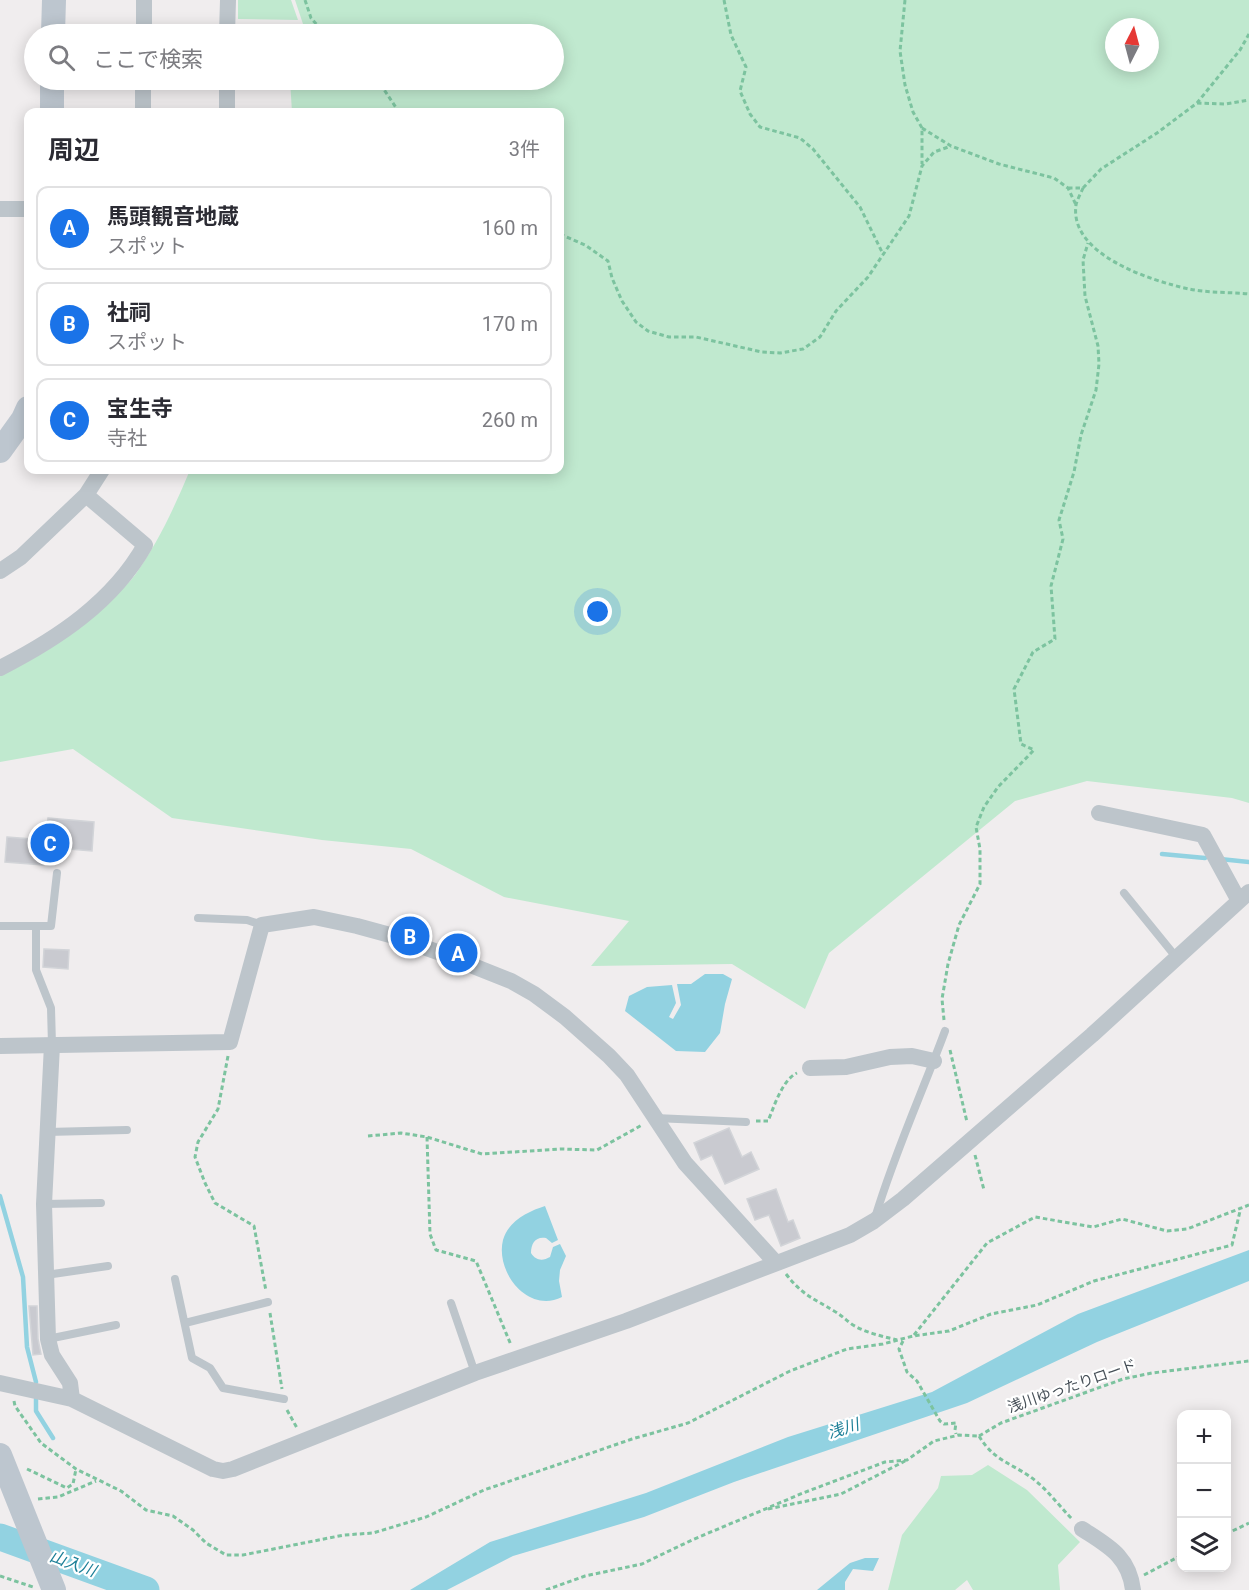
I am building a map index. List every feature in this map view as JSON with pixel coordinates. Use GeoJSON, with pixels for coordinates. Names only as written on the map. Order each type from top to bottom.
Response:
{"type":"FeatureCollection","features":[{"type":"Feature","properties":{"kind":"street"},"geometry":{"type":"LineString","coordinates":[[53,24],[54,0]]}},
{"type":"Feature","properties":{"kind":"street"},"geometry":{"type":"LineString","coordinates":[[144,0],[144,24]]}},
{"type":"Feature","properties":{"kind":"street"},"geometry":{"type":"LineString","coordinates":[[227,24],[228,0]]}},
{"type":"Feature","properties":{"kind":"street"},"geometry":{"type":"LineString","coordinates":[[52,90],[52,108]]}},
{"type":"Feature","properties":{"kind":"street"},"geometry":{"type":"LineString","coordinates":[[143,90],[143,108]]}},
{"type":"Feature","properties":{"kind":"street"},"geometry":{"type":"LineString","coordinates":[[227,90],[227,108]]}},
{"type":"Feature","properties":{"kind":"street"},"geometry":{"type":"LineString","coordinates":[[0,209],[24,209]]}},
{"type":"Feature","properties":{"kind":"street"},"geometry":{"type":"LineString","coordinates":[[0,451],[24,417]]}},
{"type":"Feature","properties":{"kind":"street"},"geometry":{"type":"LineString","coordinates":[[0,571],[21,557],[86,495],[99,474]]}},
{"type":"Feature","properties":{"kind":"street"},"geometry":{"type":"LineString","coordinates":[[0,668],[45,643],[95,605],[132,567],[145,545],[86,495]]}},
{"type":"Feature","properties":{"kind":"street"},"geometry":{"type":"LineString","coordinates":[[6,1384],[72,1398],[213,1469],[223,1471],[475,1373],[626,1321],[850,1235],[874,1221],[903,1199],[971,1141],[1244,897],[1203,835],[1099,813]]}},
{"type":"Feature","properties":{"kind":"street"},"geometry":{"type":"LineString","coordinates":[[0,1046],[230,1042],[262,926],[314,917],[357,926],[411,942],[511,981],[549,1005],[609,1056],[637,1088],[654,1118],[704,1186],[775,1262]]}},
{"type":"Feature","properties":{"kind":"street"},"geometry":{"type":"LineString","coordinates":[[52,1045],[44,1204],[48,1339],[52,1354],[70,1383],[72,1398]]}},
{"type":"Feature","properties":{"kind":"street"},"geometry":{"type":"LineString","coordinates":[[810,1068],[846,1068],[890,1057],[912,1056],[934,1062]]}},
{"type":"Feature","properties":{"kind":"street"},"geometry":{"type":"LineString","coordinates":[[10,1467],[46,1589]]}},
{"type":"Feature","properties":{"kind":"street"},"geometry":{"type":"LineString","coordinates":[[1082,1529],[1113,1549],[1126,1563],[1133,1590]]}},
{"type":"Feature","properties":{"kind":"lane"},"geometry":{"type":"LineString","coordinates":[[0,926],[51,926],[57,873]]}},
{"type":"Feature","properties":{"kind":"lane"},"geometry":{"type":"LineString","coordinates":[[1124,893],[1176,957]]}},
{"type":"Feature","properties":{"kind":"lane"},"geometry":{"type":"LineString","coordinates":[[198,918],[247,920],[262,926]]}},
{"type":"Feature","properties":{"kind":"lane"},"geometry":{"type":"LineString","coordinates":[[36,926],[36,970],[51,1008],[52,1045]]}},
{"type":"Feature","properties":{"kind":"lane"},"geometry":{"type":"LineString","coordinates":[[874,1221],[888,1174],[945,1031]]}},
{"type":"Feature","properties":{"kind":"lane"},"geometry":{"type":"LineString","coordinates":[[654,1118],[746,1122]]}},
{"type":"Feature","properties":{"kind":"lane"},"geometry":{"type":"LineString","coordinates":[[47,1132],[127,1130]]}},
{"type":"Feature","properties":{"kind":"lane"},"geometry":{"type":"LineString","coordinates":[[44,1204],[101,1203]]}},
{"type":"Feature","properties":{"kind":"lane"},"geometry":{"type":"LineString","coordinates":[[46,1275],[108,1266]]}},
{"type":"Feature","properties":{"kind":"lane"},"geometry":{"type":"LineString","coordinates":[[175,1280],[192,1358],[210,1368],[223,1388],[284,1400]]}},
{"type":"Feature","properties":{"kind":"lane"},"geometry":{"type":"LineString","coordinates":[[185,1323],[268,1302]]}},
{"type":"Feature","properties":{"kind":"lane"},"geometry":{"type":"LineString","coordinates":[[451,1303],[475,1373]]}},
{"type":"Feature","properties":{"kind":"lane"},"geometry":{"type":"LineString","coordinates":[[48,1339],[116,1325]]}},
{"type":"Feature","properties":{"kind":"path"},"geometry":{"type":"LineString","coordinates":[[305,0],[317,24]]}},
{"type":"Feature","properties":{"kind":"path"},"geometry":{"type":"LineString","coordinates":[[724,0],[731,35],[746,67],[740,91],[750,114],[760,127],[800,138],[813,149],[860,207],[884,255]]}},
{"type":"Feature","properties":{"kind":"path"},"geometry":{"type":"LineString","coordinates":[[905,0],[900,51],[905,85],[913,112],[922,128],[951,146],[999,164],[1054,178],[1068,188],[1076,205],[1081,232],[1088,243],[1143,277],[1191,290],[1249,294]]}},
{"type":"Feature","properties":{"kind":"path"},"geometry":{"type":"LineString","coordinates":[[1076,205],[1083,188],[1101,169],[1157,133],[1197,103],[1240,50],[1249,34]]}},
{"type":"Feature","properties":{"kind":"path"},"geometry":{"type":"LineString","coordinates":[[384,90],[396,108]]}},
{"type":"Feature","properties":{"kind":"path"},"geometry":{"type":"LineString","coordinates":[[1197,103],[1226,104],[1249,100]]}},
{"type":"Feature","properties":{"kind":"path"},"geometry":{"type":"LineString","coordinates":[[564,236],[585,245],[608,261],[612,278],[622,301],[636,322],[648,331],[669,337],[696,337],[762,352],[780,353],[803,349],[820,337],[836,311],[868,278],[909,216],[922,166],[922,128]]}},
{"type":"Feature","properties":{"kind":"path"},"geometry":{"type":"LineString","coordinates":[[922,166],[934,152],[951,146]]}},
{"type":"Feature","properties":{"kind":"path"},"geometry":{"type":"LineString","coordinates":[[1068,188],[1083,188]]}},
{"type":"Feature","properties":{"kind":"path"},"geometry":{"type":"LineString","coordinates":[[984,1190],[945,1031],[942,999],[948,964],[959,925],[980,884],[980,849],[976,826],[984,807],[998,788],[1034,750],[1021,744],[1014,689],[1033,652],[1055,639],[1051,586],[1063,539],[1059,520],[1074,472],[1081,435],[1096,390],[1099,364],[1098,345],[1085,296],[1083,261],[1088,243]]}},
{"type":"Feature","properties":{"kind":"path"},"geometry":{"type":"LineString","coordinates":[[230,1042],[218,1109],[198,1142],[195,1156],[215,1203],[254,1226],[284,1400],[304,1440]]}},
{"type":"Feature","properties":{"kind":"path"},"geometry":{"type":"LineString","coordinates":[[746,1122],[768,1121],[781,1091],[792,1075],[810,1068]]}},
{"type":"Feature","properties":{"kind":"path"},"geometry":{"type":"LineString","coordinates":[[368,1136],[401,1133],[427,1137],[483,1154],[560,1149],[597,1150],[654,1118]]}},
{"type":"Feature","properties":{"kind":"path"},"geometry":{"type":"LineString","coordinates":[[427,1137],[430,1234],[436,1250],[476,1260],[517,1358]]}},
{"type":"Feature","properties":{"kind":"path"},"geometry":{"type":"LineString","coordinates":[[913,1335],[987,1243],[1035,1216],[1093,1227],[1122,1219],[1167,1231],[1187,1230],[1249,1205]]}},
{"type":"Feature","properties":{"kind":"path"},"geometry":{"type":"LineString","coordinates":[[6,1384],[15,1406],[41,1443],[76,1469],[96,1481],[121,1491],[146,1510],[174,1516],[206,1543],[226,1555],[261,1552],[344,1535],[373,1533],[426,1517],[484,1490],[632,1439],[688,1423],[790,1371],[847,1349],[904,1339],[913,1335],[949,1331],[992,1314],[1037,1305],[1094,1281],[1232,1245],[1241,1207]]}},
{"type":"Feature","properties":{"kind":"path"},"geometry":{"type":"LineString","coordinates":[[775,1262],[795,1286],[810,1299],[835,1311],[863,1330],[897,1340]]}},
{"type":"Feature","properties":{"kind":"path"},"geometry":{"type":"LineString","coordinates":[[904,1339],[899,1349],[904,1367],[944,1424],[956,1423],[955,1433],[959,1435]]}},
{"type":"Feature","properties":{"kind":"path","name":"浅川ゆったりロード"},"geometry":{"type":"LineString","coordinates":[[979,1436],[1001,1423],[1123,1379],[1152,1373],[1249,1361]]}},
{"type":"Feature","properties":{"kind":"path"},"geometry":{"type":"LineString","coordinates":[[763,1510],[841,1494],[907,1460],[934,1441],[959,1435],[979,1436],[985,1446],[999,1459],[1038,1482],[1082,1529]]}},
{"type":"Feature","properties":{"kind":"path"},"geometry":{"type":"LineString","coordinates":[[546,1590],[585,1576],[642,1564],[763,1510],[885,1462],[907,1460]]}},
{"type":"Feature","properties":{"kind":"path"},"geometry":{"type":"LineString","coordinates":[[10,1467],[67,1488],[73,1484],[76,1469]]}},
{"type":"Feature","properties":{"kind":"path"},"geometry":{"type":"LineString","coordinates":[[37,1499],[58,1497],[96,1481]]}},
{"type":"Feature","properties":{"kind":"path"},"geometry":{"type":"LineString","coordinates":[[1231,1531],[1249,1523]]}},
{"type":"Feature","properties":{"kind":"path"},"geometry":{"type":"LineString","coordinates":[[1158,1566],[1177,1557]]}},
{"type":"Feature","properties":{"kind":"path"},"geometry":{"type":"LineString","coordinates":[[0,1576],[46,1589]]}},
{"type":"Feature","properties":{"kind":"green space"},"geometry":{"type":"Polygon","coordinates":[[[238,0],[291,0],[298,20],[238,19],[238,0]]]}},
{"type":"Feature","properties":{"kind":"green space"},"geometry":{"type":"Polygon","coordinates":[[[295,0],[1249,0],[1249,803],[1232,798],[1087,781],[1015,801],[829,953],[805,1009],[732,964],[591,966],[629,921],[504,897],[411,849],[322,840],[172,818],[73,749],[0,762],[0,676],[47,650],[76,630],[131,580],[159,537],[188,474],[564,474],[564,108],[292,108],[291,90],[564,90],[564,24],[303,24],[295,0]]]}},
{"type":"Feature","properties":{"kind":"green space"},"geometry":{"type":"Polygon","coordinates":[[[988,1465],[1027,1490],[1080,1542],[1058,1565],[1060,1590],[973,1590],[967,1580],[955,1590],[888,1590],[902,1535],[938,1488],[941,1476],[972,1475],[988,1465]]]}},
{"type":"Feature","properties":{"kind":"water"},"geometry":{"type":"Polygon","coordinates":[[[705,974],[723,974],[732,979],[720,1033],[705,1052],[676,1051],[625,1011],[629,996],[647,987],[672,985],[676,1003],[669,1017],[673,1019],[681,1005],[677,984],[691,984],[705,974]]]}},
{"type":"Feature","properties":{"kind":"water"},"geometry":{"type":"Polygon","coordinates":[[[545,1206],[558,1240],[552,1243],[546,1238],[537,1239],[533,1243],[531,1253],[537,1259],[545,1259],[550,1257],[553,1247],[560,1244],[566,1256],[560,1270],[559,1281],[562,1297],[549,1301],[537,1300],[526,1295],[517,1287],[509,1277],[502,1252],[503,1240],[509,1227],[526,1214],[545,1206]]]}},
{"type":"Feature","properties":{"kind":"water","name":"浅川"},"geometry":{"type":"Polygon","coordinates":[[[1249,1250],[1249,1281],[1097,1342],[967,1403],[734,1482],[644,1517],[513,1556],[447,1590],[410,1590],[490,1542],[646,1493],[788,1437],[932,1392],[1078,1314],[1249,1250]]]}},
{"type":"Feature","properties":{"kind":"water"},"geometry":{"type":"Polygon","coordinates":[[[865,1558],[879,1558],[873,1571],[853,1569],[845,1582],[845,1590],[817,1590],[850,1563],[865,1558]]]}},
{"type":"Feature","properties":{"kind":"building"},"geometry":{"type":"Polygon","coordinates":[[[48,818],[94,822],[92,851],[45,847],[48,818]]]}},
{"type":"Feature","properties":{"kind":"building"},"geometry":{"type":"Polygon","coordinates":[[[7,837],[45,840],[43,865],[5,862],[7,837]]]}},
{"type":"Feature","properties":{"kind":"building"},"geometry":{"type":"Polygon","coordinates":[[[44,949],[69,950],[68,969],[43,967],[44,949]]]}},
{"type":"Feature","properties":{"kind":"building"},"geometry":{"type":"Polygon","coordinates":[[[729,1128],[742,1157],[751,1152],[759,1169],[725,1184],[712,1155],[701,1160],[694,1143],[729,1128]]]}},
{"type":"Feature","properties":{"kind":"building"},"geometry":{"type":"Polygon","coordinates":[[[776,1189],[788,1222],[793,1220],[800,1238],[781,1246],[769,1215],[755,1220],[747,1199],[776,1189]]]}},
{"type":"Feature","properties":{"kind":"building"},"geometry":{"type":"Polygon","coordinates":[[[29,1306],[37,1306],[41,1354],[33,1355],[29,1306]]]}},
{"type":"Feature","properties":{"kind":"waterway"},"geometry":{"type":"LineString","coordinates":[[1162,854],[1205,858]]}},
{"type":"Feature","properties":{"kind":"waterway"},"geometry":{"type":"LineString","coordinates":[[1220,859],[1249,862]]}},
{"type":"Feature","properties":{"kind":"waterway"},"geometry":{"type":"LineString","coordinates":[[0,1196],[23,1277],[27,1347],[36,1382]]}},
{"type":"Feature","properties":{"kind":"waterway"},"geometry":{"type":"LineString","coordinates":[[36,1399],[36,1411],[53,1438]]}},
{"type":"Feature","properties":{"kind":"waterway","name":"山入川"},"geometry":{"type":"LineString","coordinates":[[0,1537],[146,1590]]}},
{"type":"Feature","properties":{"kind":"waterway","name":"山入川"},"geometry":{"type":"LineString","coordinates":[[133,1590],[136,1587]]}},
{"type":"Feature","properties":{"kind":"place","name":"宝生寺"},"geometry":{"type":"Point","coordinates":[50,843]}},
{"type":"Feature","properties":{"kind":"place","name":"社祠"},"geometry":{"type":"Point","coordinates":[410,936]}},
{"type":"Feature","properties":{"kind":"place","name":"馬頭観音地蔵"},"geometry":{"type":"Point","coordinates":[458,953]}}]}
